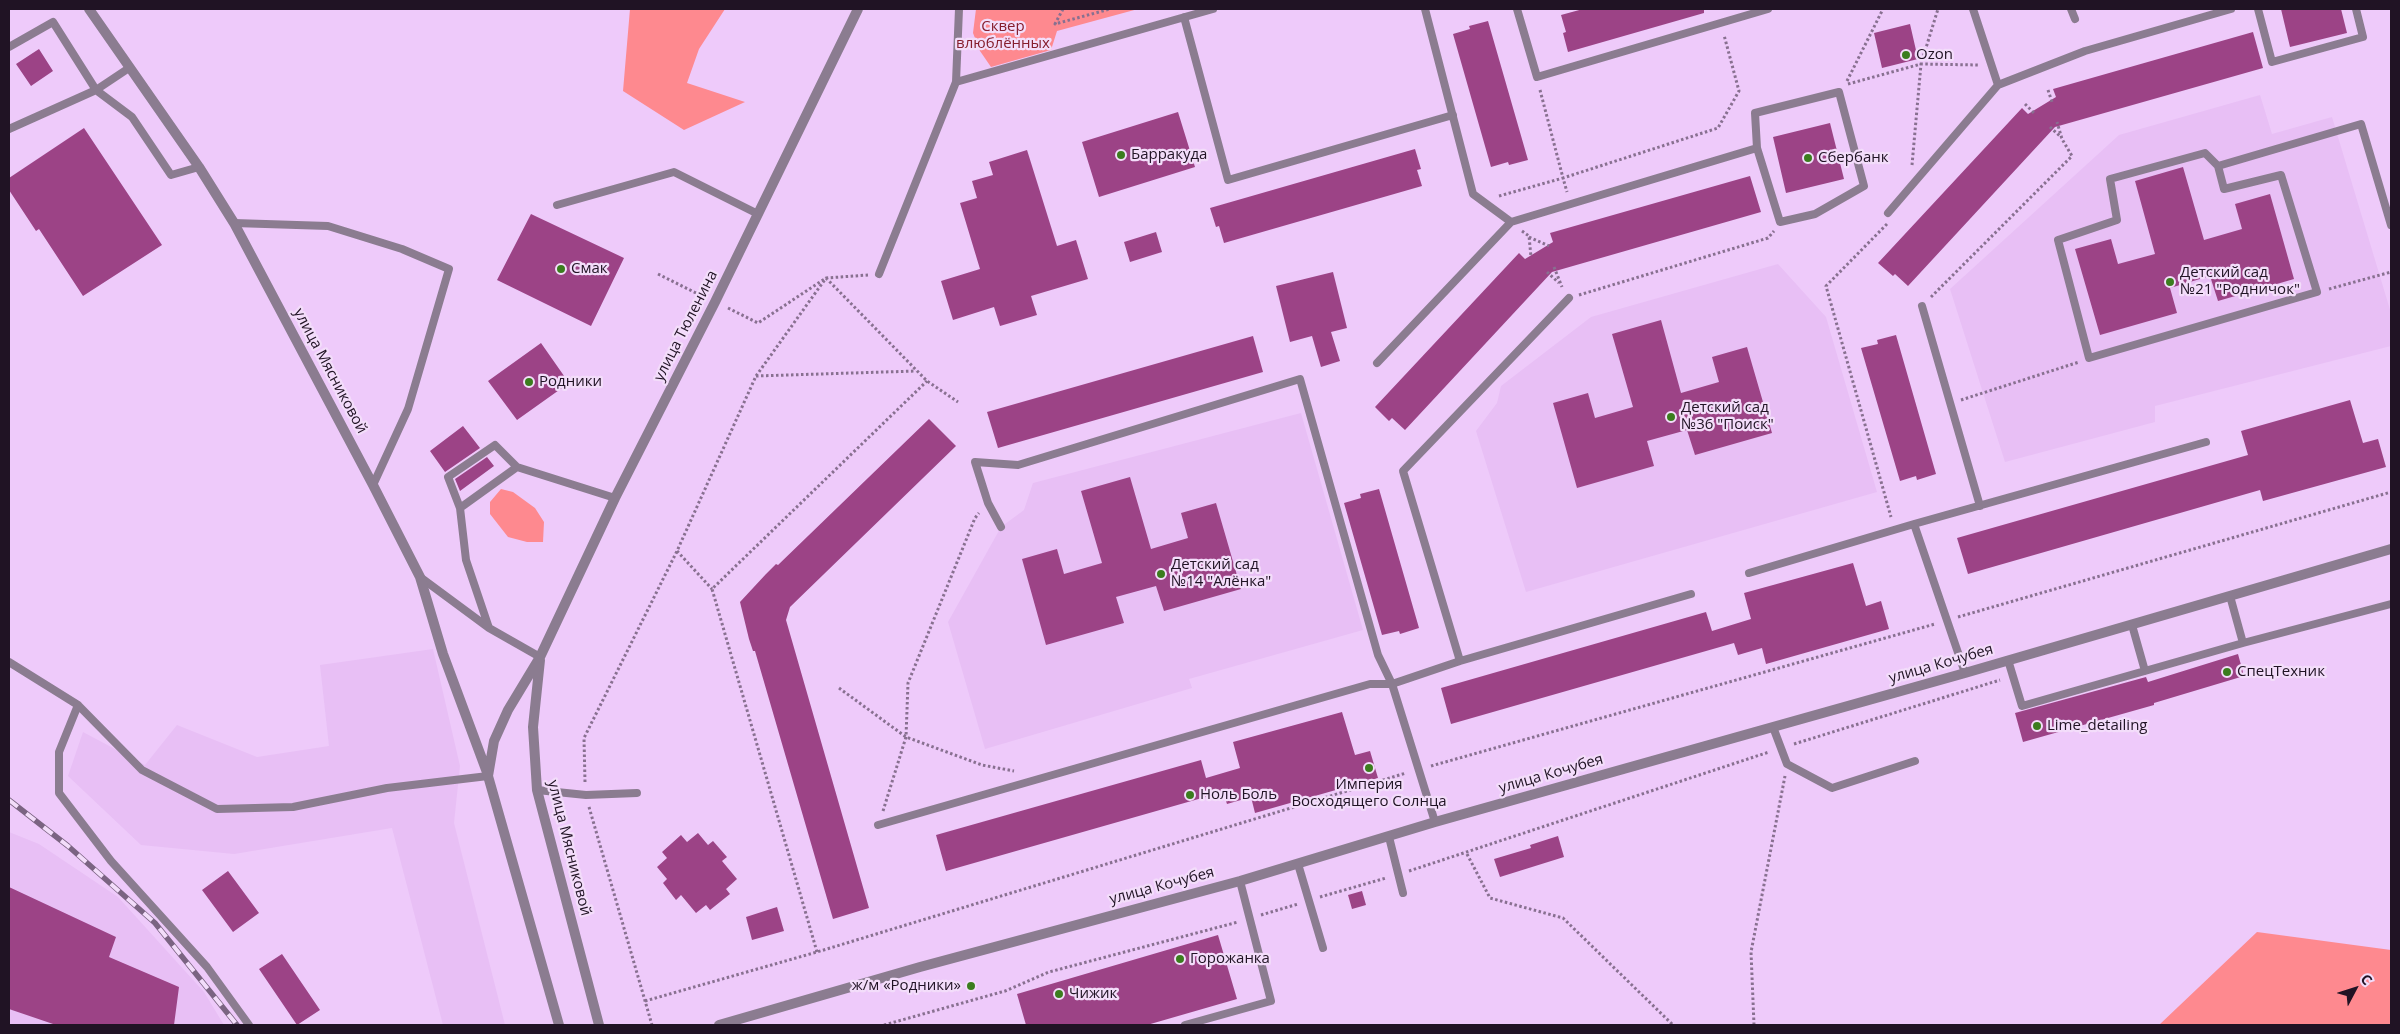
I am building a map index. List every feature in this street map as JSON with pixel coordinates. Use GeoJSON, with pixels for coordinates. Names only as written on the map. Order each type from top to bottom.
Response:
{"type":"FeatureCollection","features":[{"type":"Feature","properties":{"kind":"street","name":"улица Мясниковой"},"geometry":{"type":"LineString","coordinates":[[90,9],[234,223],[420,577],[443,654],[488,776],[559,1025]]}},
{"type":"Feature","properties":{"kind":"street","name":"улица Тюленина"},"geometry":{"type":"LineString","coordinates":[[540,657],[615,498],[758,214],[858,9]]}},
{"type":"Feature","properties":{"kind":"street","name":"улица Кочубея"},"geometry":{"type":"LineString","coordinates":[[720,1025],[947,959],[1240,881],[1435,822],[1965,673],[2391,549]]}},
{"type":"Feature","properties":{"kind":"street","name":"улица Мясниковой"},"geometry":{"type":"LineString","coordinates":[[488,776],[494,741],[508,710],[540,657]]}},
{"type":"Feature","properties":{"kind":"street","name":"улица Мясниковой"},"geometry":{"type":"LineString","coordinates":[[540,657],[533,727],[536,790],[599,1025]]}},
{"type":"Feature","properties":{"kind":"lane"},"geometry":{"type":"LineString","coordinates":[[879,274],[956,82],[959,9]]}},
{"type":"Feature","properties":{"kind":"lane"},"geometry":{"type":"LineString","coordinates":[[956,82],[1213,9]]}},
{"type":"Feature","properties":{"kind":"lane"},"geometry":{"type":"LineString","coordinates":[[1425,9],[1473,194],[1510,222]]}},
{"type":"Feature","properties":{"kind":"lane"},"geometry":{"type":"LineString","coordinates":[[1517,9],[1537,77],[1768,9]]}},
{"type":"Feature","properties":{"kind":"lane"},"geometry":{"type":"LineString","coordinates":[[1973,9],[1998,85]]}},
{"type":"Feature","properties":{"kind":"lane"},"geometry":{"type":"LineString","coordinates":[[2071,9],[2075,19]]}},
{"type":"Feature","properties":{"kind":"lane"},"geometry":{"type":"LineString","coordinates":[[1888,213],[1998,85],[2085,51],[2231,9]]}},
{"type":"Feature","properties":{"kind":"lane"},"geometry":{"type":"LineString","coordinates":[[2258,9],[2272,62],[2363,37],[2356,9]]}},
{"type":"Feature","properties":{"kind":"lane"},"geometry":{"type":"LineString","coordinates":[[1184,17],[1228,180],[1453,115]]}},
{"type":"Feature","properties":{"kind":"lane"},"geometry":{"type":"LineString","coordinates":[[9,47],[53,22],[96,90],[132,117],[171,175],[198,167]]}},
{"type":"Feature","properties":{"kind":"lane"},"geometry":{"type":"LineString","coordinates":[[9,129],[96,90],[129,68]]}},
{"type":"Feature","properties":{"kind":"lane"},"geometry":{"type":"LineString","coordinates":[[1839,92],[1864,186],[1814,214],[1780,222],[1757,148],[1756,113],[1839,92]]}},
{"type":"Feature","properties":{"kind":"lane"},"geometry":{"type":"LineString","coordinates":[[2218,166],[2361,124],[2391,225]]}},
{"type":"Feature","properties":{"kind":"lane"},"geometry":{"type":"LineString","coordinates":[[1377,363],[1510,222],[1757,148]]}},
{"type":"Feature","properties":{"kind":"lane"},"geometry":{"type":"LineString","coordinates":[[2205,153],[2218,166],[2224,189],[2281,175],[2317,292],[2089,358],[2058,240],[2117,220],[2110,178],[2205,153]]}},
{"type":"Feature","properties":{"kind":"lane"},"geometry":{"type":"LineString","coordinates":[[557,205],[674,172],[758,214]]}},
{"type":"Feature","properties":{"kind":"lane"},"geometry":{"type":"LineString","coordinates":[[234,223],[328,226],[402,249],[449,269],[408,409],[373,485]]}},
{"type":"Feature","properties":{"kind":"lane"},"geometry":{"type":"LineString","coordinates":[[1460,661],[1403,471],[1569,298]]}},
{"type":"Feature","properties":{"kind":"lane"},"geometry":{"type":"LineString","coordinates":[[1922,306],[1980,506]]}},
{"type":"Feature","properties":{"kind":"lane"},"geometry":{"type":"LineString","coordinates":[[1001,527],[988,503],[975,462],[1018,465],[1300,380],[1317,454],[1378,655],[1392,684],[1435,822]]}},
{"type":"Feature","properties":{"kind":"lane"},"geometry":{"type":"LineString","coordinates":[[1749,573],[1914,524],[2206,442]]}},
{"type":"Feature","properties":{"kind":"lane"},"geometry":{"type":"LineString","coordinates":[[489,628],[466,560],[460,508],[448,477],[494,445],[517,467],[615,498]]}},
{"type":"Feature","properties":{"kind":"lane"},"geometry":{"type":"LineString","coordinates":[[460,508],[517,467]]}},
{"type":"Feature","properties":{"kind":"lane"},"geometry":{"type":"LineString","coordinates":[[1914,524],[1965,673]]}},
{"type":"Feature","properties":{"kind":"lane"},"geometry":{"type":"LineString","coordinates":[[420,577],[489,628],[540,657]]}},
{"type":"Feature","properties":{"kind":"lane"},"geometry":{"type":"LineString","coordinates":[[878,825],[1370,684],[1392,684],[1460,661],[1690,594]]}},
{"type":"Feature","properties":{"kind":"lane"},"geometry":{"type":"LineString","coordinates":[[2230,596],[2243,643]]}},
{"type":"Feature","properties":{"kind":"lane"},"geometry":{"type":"LineString","coordinates":[[2008,660],[2022,706],[2243,643],[2391,604]]}},
{"type":"Feature","properties":{"kind":"lane"},"geometry":{"type":"LineString","coordinates":[[2132,625],[2145,671]]}},
{"type":"Feature","properties":{"kind":"lane"},"geometry":{"type":"LineString","coordinates":[[9,662],[78,705],[142,770],[217,809],[293,807],[387,788],[488,776]]}},
{"type":"Feature","properties":{"kind":"lane"},"geometry":{"type":"LineString","coordinates":[[78,705],[59,752],[59,793],[111,861],[207,967],[249,1025]]}},
{"type":"Feature","properties":{"kind":"lane"},"geometry":{"type":"LineString","coordinates":[[1773,727],[1788,764],[1832,788],[1915,760]]}},
{"type":"Feature","properties":{"kind":"lane"},"geometry":{"type":"LineString","coordinates":[[536,790],[586,795],[637,793]]}},
{"type":"Feature","properties":{"kind":"lane"},"geometry":{"type":"LineString","coordinates":[[1389,837],[1403,893]]}},
{"type":"Feature","properties":{"kind":"lane"},"geometry":{"type":"LineString","coordinates":[[1298,864],[1323,948]]}},
{"type":"Feature","properties":{"kind":"lane"},"geometry":{"type":"LineString","coordinates":[[1185,1025],[1271,1001],[1240,881]]}},
{"type":"Feature","properties":{"kind":"path"},"geometry":{"type":"LineString","coordinates":[[1063,9],[1055,24],[1110,9]]}},
{"type":"Feature","properties":{"kind":"path"},"geometry":{"type":"LineString","coordinates":[[1883,9],[1845,84],[1921,64],[1992,65]]}},
{"type":"Feature","properties":{"kind":"path"},"geometry":{"type":"LineString","coordinates":[[1910,188],[1921,64],[1938,9]]}},
{"type":"Feature","properties":{"kind":"path"},"geometry":{"type":"LineString","coordinates":[[1483,201],[1563,178],[1718,128],[1739,90],[1720,23]]}},
{"type":"Feature","properties":{"kind":"path"},"geometry":{"type":"LineString","coordinates":[[1537,77],[1563,178]]}},
{"type":"Feature","properties":{"kind":"path"},"geometry":{"type":"LineString","coordinates":[[2048,90],[2052,102]]}},
{"type":"Feature","properties":{"kind":"path"},"geometry":{"type":"LineString","coordinates":[[2025,104],[2034,113]]}},
{"type":"Feature","properties":{"kind":"path"},"geometry":{"type":"LineString","coordinates":[[1922,306],[2072,156],[2062,139],[2057,122]]}},
{"type":"Feature","properties":{"kind":"path"},"geometry":{"type":"LineString","coordinates":[[2050,127],[2062,139]]}},
{"type":"Feature","properties":{"kind":"path"},"geometry":{"type":"LineString","coordinates":[[1888,213],[1887,225],[1826,286],[1895,530]]}},
{"type":"Feature","properties":{"kind":"path"},"geometry":{"type":"LineString","coordinates":[[1510,222],[1529,236],[1549,246]]}},
{"type":"Feature","properties":{"kind":"path"},"geometry":{"type":"LineString","coordinates":[[1547,272],[1559,283],[1569,298],[1768,238],[1780,222]]}},
{"type":"Feature","properties":{"kind":"path"},"geometry":{"type":"LineString","coordinates":[[1529,236],[1531,257]]}},
{"type":"Feature","properties":{"kind":"path"},"geometry":{"type":"LineString","coordinates":[[1554,267],[1559,283]]}},
{"type":"Feature","properties":{"kind":"path"},"geometry":{"type":"LineString","coordinates":[[2317,292],[2391,272]]}},
{"type":"Feature","properties":{"kind":"path"},"geometry":{"type":"LineString","coordinates":[[758,323],[826,278],[879,274]]}},
{"type":"Feature","properties":{"kind":"path"},"geometry":{"type":"LineString","coordinates":[[826,278],[927,382],[958,402]]}},
{"type":"Feature","properties":{"kind":"path"},"geometry":{"type":"LineString","coordinates":[[652,1025],[586,795],[584,738],[677,551],[756,376],[826,278]]}},
{"type":"Feature","properties":{"kind":"path"},"geometry":{"type":"LineString","coordinates":[[1951,404],[2089,358]]}},
{"type":"Feature","properties":{"kind":"path"},"geometry":{"type":"LineString","coordinates":[[756,376],[917,371]]}},
{"type":"Feature","properties":{"kind":"path"},"geometry":{"type":"LineString","coordinates":[[712,589],[927,382]]}},
{"type":"Feature","properties":{"kind":"path"},"geometry":{"type":"LineString","coordinates":[[645,1001],[817,952],[1420,769],[2391,492]]}},
{"type":"Feature","properties":{"kind":"path"},"geometry":{"type":"LineString","coordinates":[[878,825],[906,737],[908,683],[975,518],[988,503]]}},
{"type":"Feature","properties":{"kind":"path"},"geometry":{"type":"LineString","coordinates":[[677,551],[712,589],[817,952]]}},
{"type":"Feature","properties":{"kind":"path"},"geometry":{"type":"LineString","coordinates":[[884,1025],[1005,991],[1049,972],[1250,918],[1467,854],[1781,748],[2013,676]]}},
{"type":"Feature","properties":{"kind":"path"},"geometry":{"type":"LineString","coordinates":[[839,688],[906,737],[982,765],[1020,772]]}},
{"type":"Feature","properties":{"kind":"path"},"geometry":{"type":"LineString","coordinates":[[1754,1025],[1751,952],[1788,764]]}},
{"type":"Feature","properties":{"kind":"path"},"geometry":{"type":"LineString","coordinates":[[1467,854],[1490,898],[1563,918],[1673,1025]]}},
{"type":"Feature","properties":{"kind":"shaded area","name":"Детский сад №21 \"Родничок\""},"geometry":{"type":"Polygon","coordinates":[[[2260,95],[2272,134],[2332,117],[2391,313],[2391,346],[2155,406],[2155,422],[2005,462],[1950,289],[2119,135],[2260,95]]]}},
{"type":"Feature","properties":{"kind":"shaded area","name":"Детский сад №36 \"Поиск\""},"geometry":{"type":"Polygon","coordinates":[[[1778,264],[1826,317],[1877,492],[1526,592],[1476,431],[1497,403],[1501,386],[1591,317],[1778,264]]]}},
{"type":"Feature","properties":{"kind":"shaded area","name":"Детский сад №14 \"Алёнка\""},"geometry":{"type":"Polygon","coordinates":[[[1301,413],[1363,630],[1189,679],[1192,688],[985,749],[948,622],[1001,527],[1024,510],[1033,483],[1301,413]]]}},
{"type":"Feature","properties":{"kind":"shaded area"},"geometry":{"type":"Polygon","coordinates":[[[433,649],[460,766],[454,823],[505,1025],[443,1025],[392,828],[234,854],[141,845],[68,776],[83,732],[145,765],[177,725],[257,757],[329,746],[320,665],[433,649]]]}},
{"type":"Feature","properties":{"kind":"shaded area"},"geometry":{"type":"Polygon","coordinates":[[[9,832],[39,844],[118,897],[204,992],[224,1025],[9,1025],[9,832]]]}},
{"type":"Feature","properties":{"kind":"green space"},"geometry":{"type":"Polygon","coordinates":[[[630,9],[725,9],[699,49],[687,83],[745,102],[684,130],[623,91],[630,9]]]}},
{"type":"Feature","properties":{"kind":"green space","name":"Сквер влюблённых"},"geometry":{"type":"Polygon","coordinates":[[[976,9],[1138,9],[1057,31],[1051,50],[991,67],[980,51],[973,33],[976,9]]]}},
{"type":"Feature","properties":{"kind":"green space"},"geometry":{"type":"Polygon","coordinates":[[[501,489],[513,492],[535,508],[544,522],[543,542],[527,542],[508,537],[490,514],[490,502],[501,489]]]}},
{"type":"Feature","properties":{"kind":"green space"},"geometry":{"type":"Polygon","coordinates":[[[2257,932],[2391,950],[2391,1025],[2159,1025],[2257,932]]]}},
{"type":"Feature","properties":{"kind":"building"},"geometry":{"type":"Polygon","coordinates":[[[1583,9],[1704,9],[1704,13],[1568,52],[1563,33],[1566,32],[1561,15],[1583,9]]]}},
{"type":"Feature","properties":{"kind":"building"},"geometry":{"type":"Polygon","coordinates":[[[2281,9],[2341,9],[2347,33],[2290,47],[2281,9]]]}},
{"type":"Feature","properties":{"kind":"building"},"geometry":{"type":"Polygon","coordinates":[[[1488,21],[1528,160],[1509,165],[1508,162],[1491,167],[1453,34],[1470,29],[1469,26],[1488,21]]]}},
{"type":"Feature","properties":{"kind":"building"},"geometry":{"type":"Polygon","coordinates":[[[1910,24],[1918,59],[1882,68],[1874,33],[1910,24]]]}},
{"type":"Feature","properties":{"kind":"building"},"geometry":{"type":"Polygon","coordinates":[[[2253,32],[2263,68],[2055,127],[1908,286],[1895,274],[1893,276],[1878,263],[2022,108],[2028,114],[2056,97],[2053,89],[2253,32]]]}},
{"type":"Feature","properties":{"kind":"building"},"geometry":{"type":"Polygon","coordinates":[[[39,49],[53,71],[31,86],[16,64],[39,49]]]}},
{"type":"Feature","properties":{"kind":"building"},"geometry":{"type":"Polygon","coordinates":[[[1178,112],[1195,167],[1099,197],[1082,142],[1178,112]]]}},
{"type":"Feature","properties":{"kind":"building","name":"Сбербанк"},"geometry":{"type":"Polygon","coordinates":[[[1830,123],[1844,179],[1786,193],[1773,137],[1830,123]]]}},
{"type":"Feature","properties":{"kind":"building"},"geometry":{"type":"Polygon","coordinates":[[[84,128],[162,245],[83,296],[39,229],[36,231],[9,190],[9,178],[84,128]]]}},
{"type":"Feature","properties":{"kind":"building"},"geometry":{"type":"Polygon","coordinates":[[[1415,149],[1421,169],[1417,170],[1422,186],[1224,243],[1219,226],[1216,227],[1210,208],[1415,149]]]}},
{"type":"Feature","properties":{"kind":"building"},"geometry":{"type":"Polygon","coordinates":[[[1027,150],[1057,246],[1076,240],[1088,279],[1031,296],[1037,315],[1000,326],[994,307],[953,320],[941,281],[980,269],[960,203],[977,198],[972,181],[993,175],[989,162],[1027,150]]]}},
{"type":"Feature","properties":{"kind":"building"},"geometry":{"type":"Polygon","coordinates":[[[2183,167],[2204,240],[2242,229],[2235,204],[2270,194],[2294,279],[2218,301],[2210,276],[2170,288],[2177,313],[2100,335],[2075,249],[2111,239],[2118,264],[2155,254],[2135,181],[2183,167]]]}},
{"type":"Feature","properties":{"kind":"building"},"geometry":{"type":"Polygon","coordinates":[[[1750,176],[1761,212],[1552,272],[1405,430],[1392,418],[1389,421],[1375,407],[1519,253],[1525,259],[1553,242],[1550,233],[1750,176]]]}},
{"type":"Feature","properties":{"kind":"building","name":"Смак"},"geometry":{"type":"Polygon","coordinates":[[[531,214],[624,258],[591,326],[497,280],[531,214]]]}},
{"type":"Feature","properties":{"kind":"building"},"geometry":{"type":"Polygon","coordinates":[[[1156,232],[1162,252],[1130,262],[1124,242],[1156,232]]]}},
{"type":"Feature","properties":{"kind":"building"},"geometry":{"type":"Polygon","coordinates":[[[1333,272],[1347,328],[1331,332],[1340,361],[1321,367],[1312,336],[1290,342],[1276,286],[1333,272]]]}},
{"type":"Feature","properties":{"kind":"building"},"geometry":{"type":"Polygon","coordinates":[[[1661,320],[1681,393],[1719,382],[1712,357],[1747,347],[1772,433],[1695,455],[1687,430],[1647,441],[1654,466],[1577,488],[1553,403],[1588,393],[1595,418],[1633,407],[1612,334],[1661,320]]]}},
{"type":"Feature","properties":{"kind":"building"},"geometry":{"type":"Polygon","coordinates":[[[1896,335],[1936,474],[1917,480],[1916,476],[1900,481],[1861,348],[1878,344],[1877,340],[1896,335]]]}},
{"type":"Feature","properties":{"kind":"building"},"geometry":{"type":"Polygon","coordinates":[[[1253,336],[1263,372],[998,448],[987,412],[1253,336]]]}},
{"type":"Feature","properties":{"kind":"building","name":"Родники"},"geometry":{"type":"Polygon","coordinates":[[[541,343],[569,383],[517,420],[488,381],[541,343]]]}},
{"type":"Feature","properties":{"kind":"building"},"geometry":{"type":"Polygon","coordinates":[[[2350,400],[2363,443],[2378,439],[2386,467],[2263,501],[2260,490],[1968,574],[1957,538],[2248,455],[2241,431],[2350,400]]]}},
{"type":"Feature","properties":{"kind":"building"},"geometry":{"type":"Polygon","coordinates":[[[929,419],[956,446],[790,607],[786,620],[869,908],[833,919],[755,651],[753,651],[749,639],[740,602],[776,564],[778,565],[929,419]]]}},
{"type":"Feature","properties":{"kind":"building"},"geometry":{"type":"Polygon","coordinates":[[[463,426],[480,448],[445,472],[430,451],[463,426]]]}},
{"type":"Feature","properties":{"kind":"building"},"geometry":{"type":"Polygon","coordinates":[[[487,457],[494,466],[460,491],[455,479],[487,457]]]}},
{"type":"Feature","properties":{"kind":"building"},"geometry":{"type":"Polygon","coordinates":[[[1130,477],[1151,549],[1188,538],[1181,513],[1216,503],[1241,589],[1164,611],[1156,586],[1116,597],[1124,623],[1046,645],[1022,559],[1057,549],[1064,574],[1102,563],[1081,491],[1130,477]]]}},
{"type":"Feature","properties":{"kind":"building"},"geometry":{"type":"Polygon","coordinates":[[[1379,489],[1419,628],[1400,634],[1399,631],[1382,635],[1344,503],[1361,498],[1360,494],[1379,489]]]}},
{"type":"Feature","properties":{"kind":"building"},"geometry":{"type":"Polygon","coordinates":[[[1853,563],[1866,606],[1881,601],[1889,629],[1766,664],[1762,648],[1738,655],[1734,643],[1451,724],[1441,688],[1706,612],[1712,631],[1751,619],[1744,593],[1853,563]]]}},
{"type":"Feature","properties":{"kind":"building"},"geometry":{"type":"Polygon","coordinates":[[[2238,654],[2244,676],[2154,703],[2154,705],[2023,742],[2015,713],[2146,677],[2148,682],[2238,654]]]}},
{"type":"Feature","properties":{"kind":"building"},"geometry":{"type":"Polygon","coordinates":[[[1342,712],[1355,755],[1370,751],[1378,778],[1255,813],[1251,797],[1227,804],[1223,792],[946,871],[936,835],[1201,760],[1206,778],[1240,768],[1233,742],[1342,712]]]}},
{"type":"Feature","properties":{"kind":"building"},"geometry":{"type":"Polygon","coordinates":[[[698,833],[708,845],[713,841],[727,857],[722,861],[737,879],[726,889],[730,894],[710,910],[706,905],[696,913],[681,895],[676,900],[663,883],[667,879],[657,867],[667,858],[662,852],[681,835],[687,842],[698,833]]]}},
{"type":"Feature","properties":{"kind":"building"},"geometry":{"type":"Polygon","coordinates":[[[1558,836],[1564,857],[1500,877],[1494,859],[1531,848],[1530,845],[1558,836]]]}},
{"type":"Feature","properties":{"kind":"building"},"geometry":{"type":"Polygon","coordinates":[[[228,871],[259,913],[233,932],[202,890],[228,871]]]}},
{"type":"Feature","properties":{"kind":"building"},"geometry":{"type":"Polygon","coordinates":[[[9,887],[116,937],[109,957],[179,987],[174,1025],[56,1025],[9,1009],[9,887]]]}},
{"type":"Feature","properties":{"kind":"building"},"geometry":{"type":"Polygon","coordinates":[[[1362,891],[1366,905],[1352,909],[1348,895],[1362,891]]]}},
{"type":"Feature","properties":{"kind":"building"},"geometry":{"type":"Polygon","coordinates":[[[777,907],[784,931],[752,940],[746,917],[777,907]]]}},
{"type":"Feature","properties":{"kind":"building","name":"Горожанка"},"geometry":{"type":"Polygon","coordinates":[[[1218,935],[1237,999],[1147,1025],[1026,1025],[1017,994],[1218,935]]]}},
{"type":"Feature","properties":{"kind":"building"},"geometry":{"type":"Polygon","coordinates":[[[282,954],[320,1010],[297,1025],[259,969],[282,954]]]}},
{"type":"Feature","properties":{"kind":"railway"},"geometry":{"type":"LineString","coordinates":[[9,800],[68,846],[155,923],[237,1025]]}},
{"type":"Feature","properties":{"kind":"place","name":"Ozon"},"geometry":{"type":"Point","coordinates":[1906,55]}},
{"type":"Feature","properties":{"kind":"place","name":"Барракуда"},"geometry":{"type":"Point","coordinates":[1121,155]}},
{"type":"Feature","properties":{"kind":"place","name":"Сбербанк"},"geometry":{"type":"Point","coordinates":[1808,158]}},
{"type":"Feature","properties":{"kind":"place","name":"Смак"},"geometry":{"type":"Point","coordinates":[561,269]}},
{"type":"Feature","properties":{"kind":"place","name":"Детский сад №21 \"Родничок\""},"geometry":{"type":"Point","coordinates":[2170,282]}},
{"type":"Feature","properties":{"kind":"place","name":"Родники"},"geometry":{"type":"Point","coordinates":[529,382]}},
{"type":"Feature","properties":{"kind":"place","name":"Детский сад №36 \"Поиск\""},"geometry":{"type":"Point","coordinates":[1671,417]}},
{"type":"Feature","properties":{"kind":"place","name":"Детский сад №14 \"Алёнка\""},"geometry":{"type":"Point","coordinates":[1161,574]}},
{"type":"Feature","properties":{"kind":"place","name":"СпецТехник"},"geometry":{"type":"Point","coordinates":[2227,672]}},
{"type":"Feature","properties":{"kind":"place","name":"Lime_detailing"},"geometry":{"type":"Point","coordinates":[2037,726]}},
{"type":"Feature","properties":{"kind":"place","name":"Империя Восходящего Солнца"},"geometry":{"type":"Point","coordinates":[1369,768]}},
{"type":"Feature","properties":{"kind":"place","name":"Ноль Боль"},"geometry":{"type":"Point","coordinates":[1190,795]}},
{"type":"Feature","properties":{"kind":"place","name":"Горожанка"},"geometry":{"type":"Point","coordinates":[1180,959]}},
{"type":"Feature","properties":{"kind":"place","name":"ж/м «Родники»"},"geometry":{"type":"Point","coordinates":[971,986]}},
{"type":"Feature","properties":{"kind":"place","name":"Чижик"},"geometry":{"type":"Point","coordinates":[1059,994]}}]}
